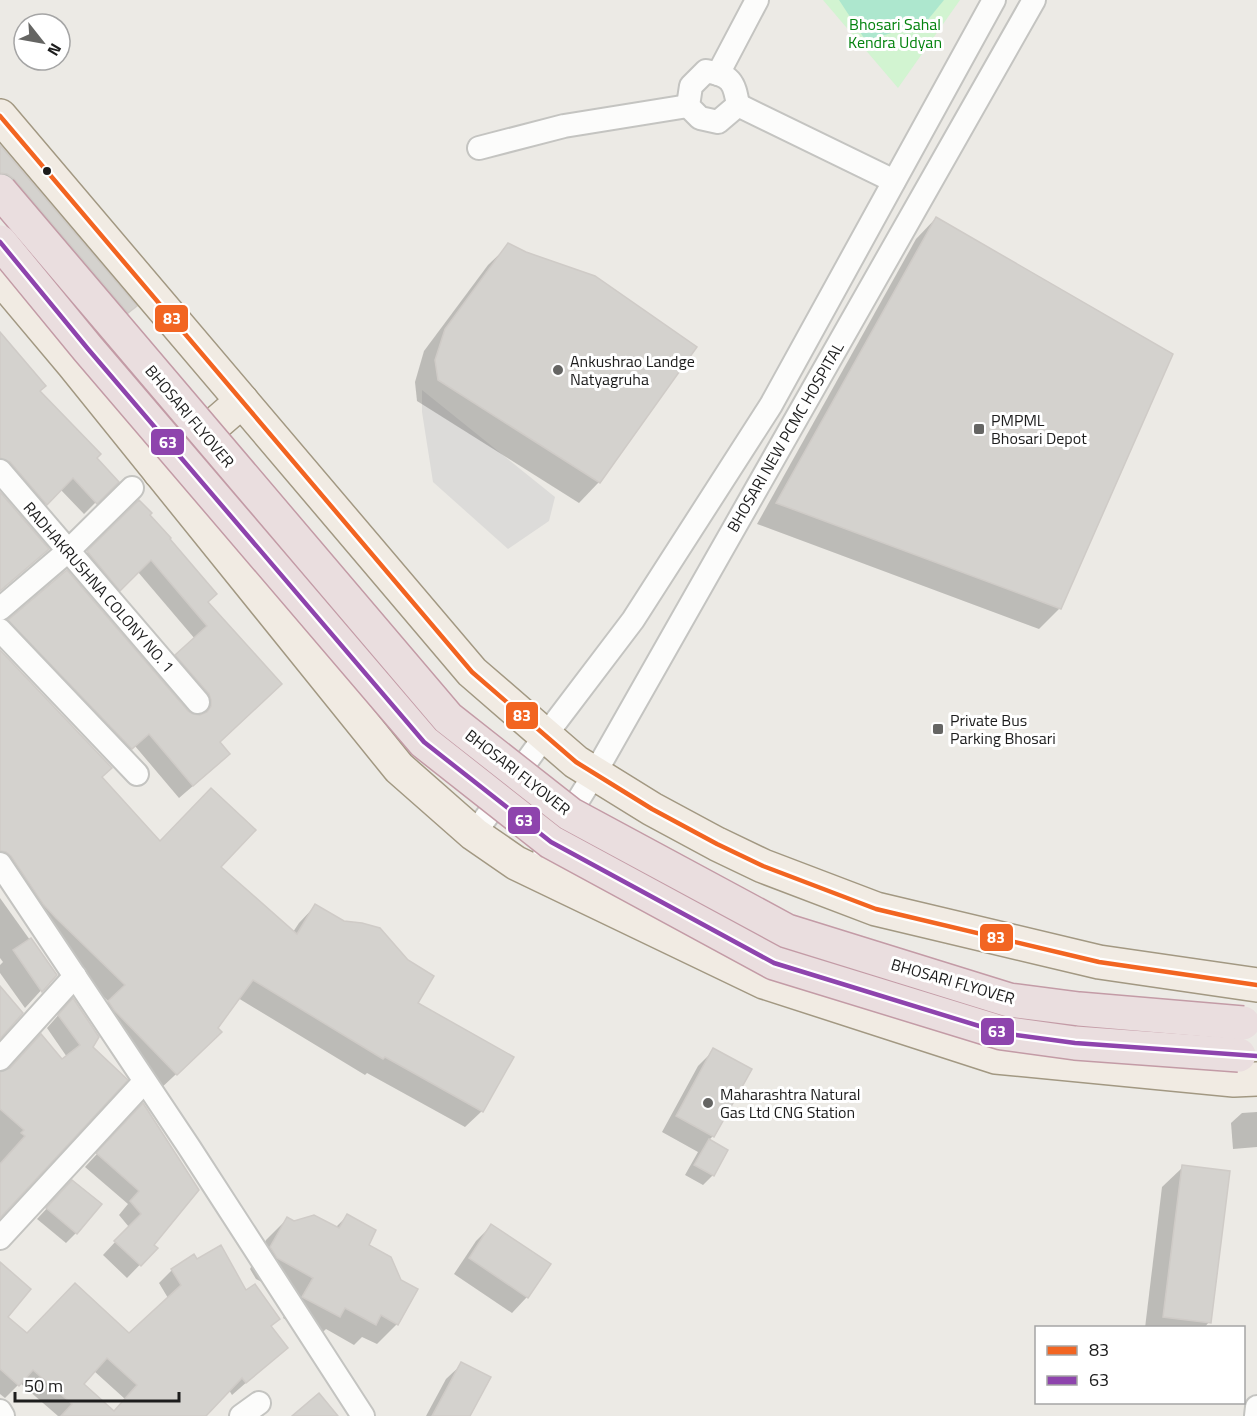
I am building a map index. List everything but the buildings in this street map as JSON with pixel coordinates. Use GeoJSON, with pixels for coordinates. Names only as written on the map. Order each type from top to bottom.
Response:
{"type":"FeatureCollection","features":[{"type":"Feature","properties":{"kind":"highway","name":"BHOSARI FLYOVER"},"geometry":{"type":"LineString","coordinates":[[0,191],[448,718],[570,814],[787,931],[1009,1000],[1079,1009],[1243,1023]]}},
{"type":"Feature","properties":{"kind":"highway","name":"BHOSARI FLYOVER"},"geometry":{"type":"LineString","coordinates":[[0,242],[88,349],[424,742],[551,843],[774,963],[1002,1033],[1248,1067]]}},
{"type":"Feature","properties":{"kind":"main road"},"geometry":{"type":"LineString","coordinates":[[0,116],[472,672],[576,762],[717,844],[774,870],[876,909],[1099,962],[1257,985]]}},
{"type":"Feature","properties":{"kind":"main road"},"geometry":{"type":"LineString","coordinates":[[0,278],[73,364],[399,768],[474,834],[532,872],[764,982],[996,1057],[1234,1080],[1248,1067]]}},
{"type":"Feature","properties":{"kind":"main road"},"geometry":{"type":"LineString","coordinates":[[160,472],[242,401]]}},
{"type":"Feature","properties":{"kind":"street"},"geometry":{"type":"LineString","coordinates":[[718,74],[757,0]]}},
{"type":"Feature","properties":{"kind":"street","name":"BHOSARI NEW PCMC HOSPITAL"},"geometry":{"type":"LineString","coordinates":[[474,834],[633,620],[771,405],[994,0]]}},
{"type":"Feature","properties":{"kind":"street","name":"BHOSARI NEW PCMC HOSPITAL"},"geometry":{"type":"LineString","coordinates":[[532,872],[594,773],[1034,0]]}},
{"type":"Feature","properties":{"kind":"street"},"geometry":{"type":"LineString","coordinates":[[688,106],[691,86],[706,71],[724,75],[735,86],[738,105]]}},
{"type":"Feature","properties":{"kind":"street"},"geometry":{"type":"LineString","coordinates":[[738,105],[894,182]]}},
{"type":"Feature","properties":{"kind":"street"},"geometry":{"type":"LineString","coordinates":[[688,106],[700,118],[718,122],[738,105]]}},
{"type":"Feature","properties":{"kind":"street"},"geometry":{"type":"LineString","coordinates":[[479,148],[564,126],[688,106]]}},
{"type":"Feature","properties":{"kind":"street","name":"RADHAKRUSHNA COLONY NO. 1"},"geometry":{"type":"LineString","coordinates":[[0,471],[198,702]]}},
{"type":"Feature","properties":{"kind":"street"},"geometry":{"type":"LineString","coordinates":[[0,609],[68,550],[132,488]]}},
{"type":"Feature","properties":{"kind":"street"},"geometry":{"type":"LineString","coordinates":[[0,630],[137,774]]}},
{"type":"Feature","properties":{"kind":"street"},"geometry":{"type":"LineString","coordinates":[[0,864],[189,1147],[363,1416]]}},
{"type":"Feature","properties":{"kind":"street"},"geometry":{"type":"LineString","coordinates":[[0,1059],[75,976]]}},
{"type":"Feature","properties":{"kind":"street"},"geometry":{"type":"LineString","coordinates":[[0,1238],[144,1082]]}},
{"type":"Feature","properties":{"kind":"street"},"geometry":{"type":"LineString","coordinates":[[1256,1416],[1257,1407]]}},
{"type":"Feature","properties":{"kind":"street"},"geometry":{"type":"LineString","coordinates":[[0,1411],[3,1416]]}},
{"type":"Feature","properties":{"kind":"green space","name":"Bhosari Sahal Kendra Udyan"},"geometry":{"type":"Polygon","coordinates":[[[823,0],[960,0],[898,88],[823,0]]]}},
{"type":"Feature","properties":{"kind":"green space"},"geometry":{"type":"Polygon","coordinates":[[[839,0],[944,0],[926,22],[866,41],[839,0]]]}},
{"type":"Feature","properties":{"kind":"shaded area"},"geometry":{"type":"Polygon","coordinates":[[[422,390],[555,497],[549,521],[508,549],[433,482],[422,412],[422,390]]]}},
{"type":"Feature","properties":{"kind":"transit line","name":"83"},"geometry":{"type":"LineString","coordinates":[[0,116],[472,672],[576,762],[652,809],[717,844],[763,866],[876,909],[1099,962],[1257,985]]}},
{"type":"Feature","properties":{"kind":"transit line","name":"63"},"geometry":{"type":"LineString","coordinates":[[0,242],[88,349],[424,742],[551,842],[774,963],[1002,1033],[1075,1043],[1257,1056]]}},
{"type":"Feature","properties":{"kind":"place","name":"Ankushrao Landge Natyagruha"},"geometry":{"type":"Point","coordinates":[558,370]}},
{"type":"Feature","properties":{"kind":"place","name":"PMPML Bhosari Depot"},"geometry":{"type":"Point","coordinates":[979,429]}},
{"type":"Feature","properties":{"kind":"place","name":"Private Bus Parking Bhosari"},"geometry":{"type":"Point","coordinates":[938,729]}},
{"type":"Feature","properties":{"kind":"place","name":"Maharashtra Natural Gas Ltd CNG Station"},"geometry":{"type":"Point","coordinates":[708,1103]}}]}
